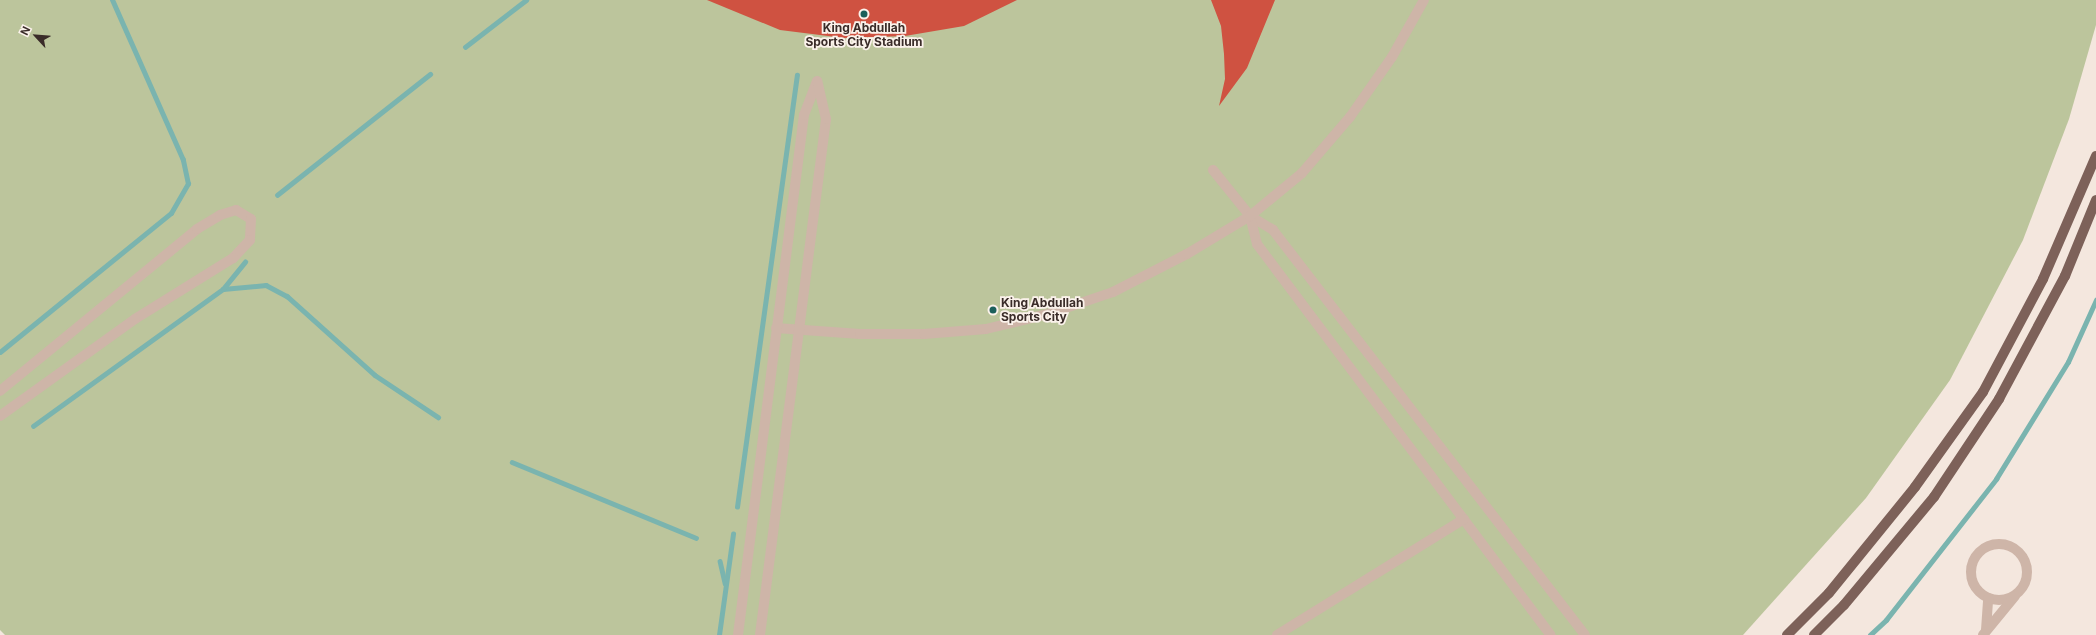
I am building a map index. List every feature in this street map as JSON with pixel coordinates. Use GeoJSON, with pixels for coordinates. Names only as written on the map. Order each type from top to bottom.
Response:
{"type":"FeatureCollection","features":[{"type":"Feature","properties":{"kind":"main road"},"geometry":{"type":"LineString","coordinates":[[1787,635],[1830,593],[1915,487],[1983,392],[2042,279],[2096,156]]}},
{"type":"Feature","properties":{"kind":"main road"},"geometry":{"type":"LineString","coordinates":[[1814,635],[1844,605],[1934,497],[2000,399],[2065,276],[2096,200]]}},
{"type":"Feature","properties":{"kind":"street"},"geometry":{"type":"LineString","coordinates":[[776,328],[924,334],[986,329],[1048,314],[1113,292],[1187,254],[1250,216],[1302,173],[1350,117],[1392,57],[1424,0]]}},
{"type":"Feature","properties":{"kind":"street"},"geometry":{"type":"LineString","coordinates":[[738,635],[804,115],[817,81],[826,120],[760,635]]}},
{"type":"Feature","properties":{"kind":"street"},"geometry":{"type":"LineString","coordinates":[[1213,170],[1250,216],[1273,230],[1585,635]]}},
{"type":"Feature","properties":{"kind":"street"},"geometry":{"type":"LineString","coordinates":[[0,391],[198,229],[220,214],[236,210],[251,218],[250,240],[233,258],[135,319],[0,416]]}},
{"type":"Feature","properties":{"kind":"street"},"geometry":{"type":"LineString","coordinates":[[1250,216],[1257,244],[1551,635]]}},
{"type":"Feature","properties":{"kind":"street"},"geometry":{"type":"LineString","coordinates":[[1277,635],[1464,519]]}},
{"type":"Feature","properties":{"kind":"street"},"geometry":{"type":"LineString","coordinates":[[1984,634],[2018,593],[2027,576],[2024,558],[2011,546],[1993,544],[1977,554],[1971,572],[1977,589],[1988,598],[2002,600],[2018,593]]}},
{"type":"Feature","properties":{"kind":"street"},"geometry":{"type":"LineString","coordinates":[[1984,634],[1990,610],[1988,598]]}},
{"type":"Feature","properties":{"kind":"green space","name":"King Abdullah Sports City"},"geometry":{"type":"Polygon","coordinates":[[[0,0],[2096,0],[2096,25],[2069,119],[2023,240],[1950,380],[1866,498],[1743,635],[5,635],[0,630],[0,0]]]}},
{"type":"Feature","properties":{"kind":"building","name":"King Abdullah Sports City Stadium"},"geometry":{"type":"Polygon","coordinates":[[[707,0],[1017,0],[964,26],[905,36],[844,38],[780,30],[707,0]]]}},
{"type":"Feature","properties":{"kind":"building"},"geometry":{"type":"Polygon","coordinates":[[[1211,0],[1275,0],[1247,68],[1219,106],[1225,79],[1224,54],[1221,26],[1211,0]]]}},
{"type":"Feature","properties":{"kind":"waterway"},"geometry":{"type":"LineString","coordinates":[[0,352],[171,213],[188,184],[183,160],[112,0]]}},
{"type":"Feature","properties":{"kind":"waterway"},"geometry":{"type":"LineString","coordinates":[[465,47],[526,0]]}},
{"type":"Feature","properties":{"kind":"waterway"},"geometry":{"type":"LineString","coordinates":[[277,195],[430,74]]}},
{"type":"Feature","properties":{"kind":"waterway"},"geometry":{"type":"LineString","coordinates":[[737,507],[797,75]]}},
{"type":"Feature","properties":{"kind":"waterway"},"geometry":{"type":"LineString","coordinates":[[33,426],[223,289],[245,262]]}},
{"type":"Feature","properties":{"kind":"waterway"},"geometry":{"type":"LineString","coordinates":[[223,289],[266,285],[287,296],[375,375],[438,417]]}},
{"type":"Feature","properties":{"kind":"waterway"},"geometry":{"type":"LineString","coordinates":[[1870,635],[1886,620],[1996,479],[2068,362],[2096,300]]}},
{"type":"Feature","properties":{"kind":"waterway"},"geometry":{"type":"LineString","coordinates":[[512,462],[696,538]]}},
{"type":"Feature","properties":{"kind":"waterway"},"geometry":{"type":"LineString","coordinates":[[719,635],[733,534]]}},
{"type":"Feature","properties":{"kind":"waterway"},"geometry":{"type":"LineString","coordinates":[[720,561],[725,583]]}},
{"type":"Feature","properties":{"kind":"place","name":"King Abdullah Sports City Stadium"},"geometry":{"type":"Point","coordinates":[864,14]}},
{"type":"Feature","properties":{"kind":"place","name":"King Abdullah Sports City"},"geometry":{"type":"Point","coordinates":[993,310]}}]}
